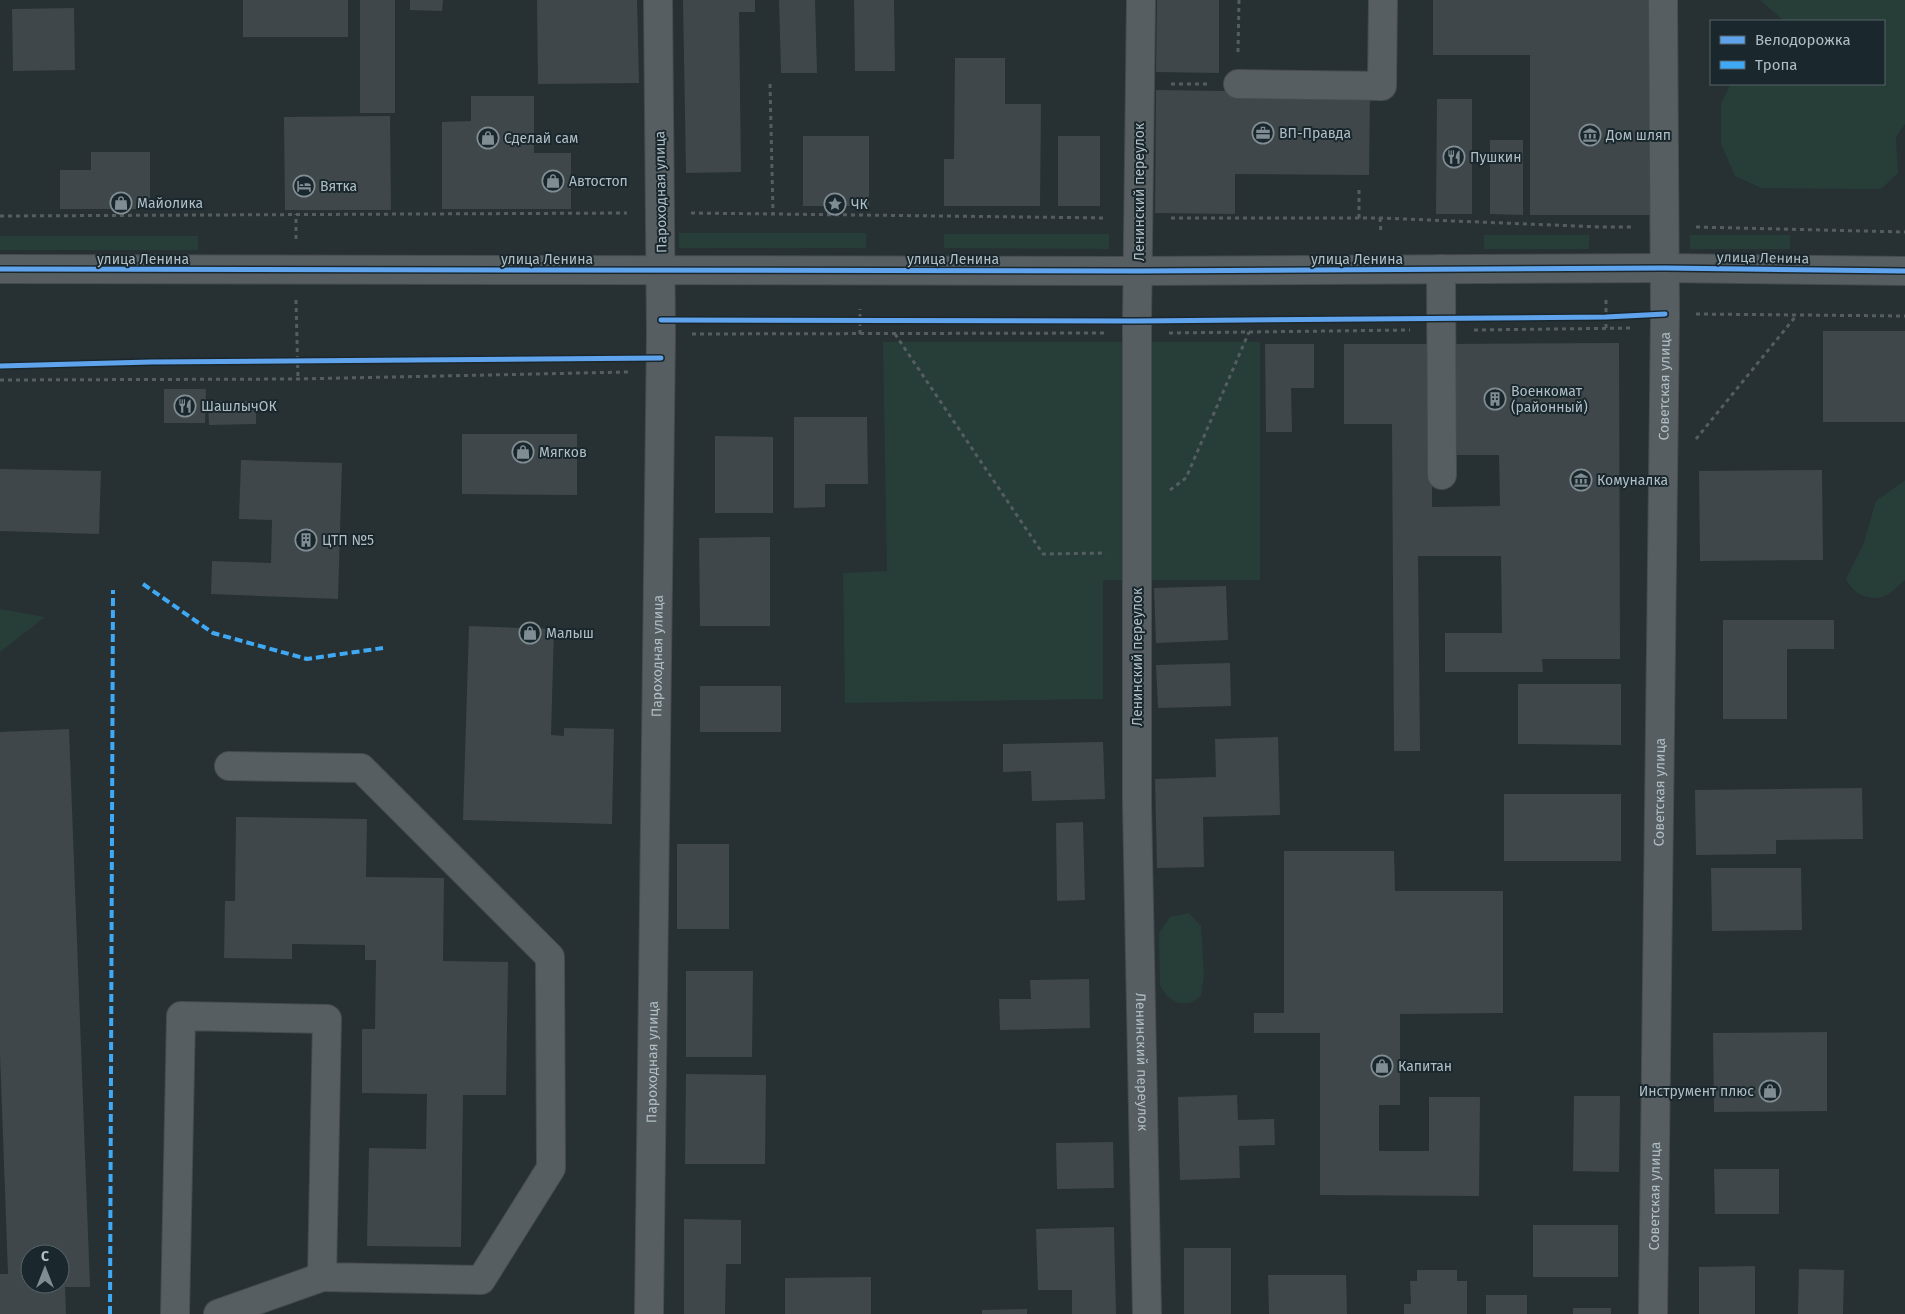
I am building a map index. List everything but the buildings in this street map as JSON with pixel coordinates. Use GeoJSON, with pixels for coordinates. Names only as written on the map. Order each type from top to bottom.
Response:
{"type":"FeatureCollection","features":[{"type":"Feature","properties":{"kind":"street","name":"Пароходная улица"},"geometry":{"type":"LineString","coordinates":[[649,1314],[661,270],[658,0]]}},
{"type":"Feature","properties":{"kind":"street","name":"Ленинский переулок"},"geometry":{"type":"LineString","coordinates":[[1141,0],[1138,218],[1137,804],[1147,1314]]}},
{"type":"Feature","properties":{"kind":"street"},"geometry":{"type":"LineString","coordinates":[[1238,84],[1382,86],[1383,0]]}},
{"type":"Feature","properties":{"kind":"street","name":"Советская улица"},"geometry":{"type":"LineString","coordinates":[[1653,1314],[1665,314],[1663,0]]}},
{"type":"Feature","properties":{"kind":"street","name":"улица Ленина"},"geometry":{"type":"LineString","coordinates":[[0,270],[1138,271],[1665,268],[1905,271]]}},
{"type":"Feature","properties":{"kind":"street"},"geometry":{"type":"LineString","coordinates":[[1441,269],[1442,476]]}},
{"type":"Feature","properties":{"kind":"street"},"geometry":{"type":"LineString","coordinates":[[218,1314],[322,1277],[481,1280],[551,1168],[550,957],[361,768],[229,766]]}},
{"type":"Feature","properties":{"kind":"street"},"geometry":{"type":"LineString","coordinates":[[175,1314],[181,1016],[327,1019],[322,1277]]}},
{"type":"Feature","properties":{"kind":"path"},"geometry":{"type":"LineString","coordinates":[[770,84],[773,214]]}},
{"type":"Feature","properties":{"kind":"path"},"geometry":{"type":"LineString","coordinates":[[1359,187],[1359,218]]}},
{"type":"Feature","properties":{"kind":"path"},"geometry":{"type":"LineString","coordinates":[[0,216],[661,213],[1138,218],[1380,218],[1601,228],[1664,226],[1905,232]]}},
{"type":"Feature","properties":{"kind":"path"},"geometry":{"type":"LineString","coordinates":[[1380,218],[1381,234]]}},
{"type":"Feature","properties":{"kind":"path"},"geometry":{"type":"LineString","coordinates":[[860,309],[860,334]]}},
{"type":"Feature","properties":{"kind":"path"},"geometry":{"type":"LineString","coordinates":[[1665,314],[1905,316]]}},
{"type":"Feature","properties":{"kind":"path"},"geometry":{"type":"LineString","coordinates":[[1596,317],[1616,316]]}},
{"type":"Feature","properties":{"kind":"path"},"geometry":{"type":"LineString","coordinates":[[850,321],[870,321]]}},
{"type":"Feature","properties":{"kind":"path"},"geometry":{"type":"LineString","coordinates":[[1137,514],[1186,478],[1249,332]]}},
{"type":"Feature","properties":{"kind":"path"},"geometry":{"type":"LineString","coordinates":[[895,334],[1043,554],[1137,552]]}},
{"type":"Feature","properties":{"kind":"path"},"geometry":{"type":"LineString","coordinates":[[288,362],[307,362]]}},
{"type":"Feature","properties":{"kind":"path"},"geometry":{"type":"LineString","coordinates":[[0,380],[298,380],[660,372]]}},
{"type":"Feature","properties":{"kind":"green space"},"geometry":{"type":"Polygon","coordinates":[[[1760,0],[1905,0],[1905,124],[1896,137],[1898,173],[1881,189],[1761,188],[1735,176],[1721,144],[1721,104],[1730,85],[1885,85],[1885,20],[1783,20],[1760,0]]]}},
{"type":"Feature","properties":{"kind":"green space"},"geometry":{"type":"Polygon","coordinates":[[[679,233],[866,233],[866,248],[679,248],[679,233]]]}},
{"type":"Feature","properties":{"kind":"green space"},"geometry":{"type":"Polygon","coordinates":[[[944,234],[1109,234],[1109,249],[944,248],[944,234]]]}},
{"type":"Feature","properties":{"kind":"green space"},"geometry":{"type":"Polygon","coordinates":[[[1484,235],[1589,235],[1589,249],[1484,249],[1484,235]]]}},
{"type":"Feature","properties":{"kind":"green space"},"geometry":{"type":"Polygon","coordinates":[[[1690,235],[1790,235],[1790,249],[1690,249],[1690,235]]]}},
{"type":"Feature","properties":{"kind":"green space"},"geometry":{"type":"Polygon","coordinates":[[[0,236],[198,236],[198,250],[0,250],[0,236]]]}},
{"type":"Feature","properties":{"kind":"green space"},"geometry":{"type":"Polygon","coordinates":[[[883,342],[1260,342],[1260,580],[1103,580],[1103,699],[845,703],[843,573],[887,571],[883,342]]]}},
{"type":"Feature","properties":{"kind":"green space"},"geometry":{"type":"Polygon","coordinates":[[[1905,480],[1905,580],[1886,595],[1874,598],[1862,595],[1853,589],[1846,579],[1863,545],[1876,501],[1905,480]]]}},
{"type":"Feature","properties":{"kind":"green space"},"geometry":{"type":"Polygon","coordinates":[[[0,609],[45,617],[0,652],[0,609]]]}},
{"type":"Feature","properties":{"kind":"green space"},"geometry":{"type":"Polygon","coordinates":[[[1189,913],[1201,926],[1204,974],[1201,996],[1190,1003],[1178,1003],[1167,996],[1160,986],[1159,933],[1170,917],[1189,913]]]}},
{"type":"Feature","properties":{"kind":"marked path"},"geometry":{"type":"LineString","coordinates":[[143,584],[213,633],[307,659],[383,648]]}},
{"type":"Feature","properties":{"kind":"marked path"},"geometry":{"type":"LineString","coordinates":[[110,1314],[113,590]]}},
{"type":"Feature","properties":{"kind":"cycle path"},"geometry":{"type":"LineString","coordinates":[[0,269],[1138,271],[1665,268],[1905,271]]}},
{"type":"Feature","properties":{"kind":"cycle path"},"geometry":{"type":"LineString","coordinates":[[661,320],[1137,321],[1606,317],[1665,314]]}},
{"type":"Feature","properties":{"kind":"cycle path"},"geometry":{"type":"LineString","coordinates":[[0,366],[151,362],[661,358]]}},
{"type":"Feature","properties":{"kind":"place","name":"ВП-Правда"},"geometry":{"type":"Point","coordinates":[1263,133]}},
{"type":"Feature","properties":{"kind":"place","name":"Дом шляп"},"geometry":{"type":"Point","coordinates":[1590,135]}},
{"type":"Feature","properties":{"kind":"place","name":"Сделай сам"},"geometry":{"type":"Point","coordinates":[488,138]}},
{"type":"Feature","properties":{"kind":"place","name":"Пушкин"},"geometry":{"type":"Point","coordinates":[1454,157]}},
{"type":"Feature","properties":{"kind":"place","name":"Автостоп"},"geometry":{"type":"Point","coordinates":[553,181]}},
{"type":"Feature","properties":{"kind":"place","name":"Вятка"},"geometry":{"type":"Point","coordinates":[304,186]}},
{"type":"Feature","properties":{"kind":"place","name":"Майолика"},"geometry":{"type":"Point","coordinates":[121,203]}},
{"type":"Feature","properties":{"kind":"place","name":"ЧК"},"geometry":{"type":"Point","coordinates":[835,204]}},
{"type":"Feature","properties":{"kind":"place","name":"Военкомат (районный)"},"geometry":{"type":"Point","coordinates":[1495,399]}},
{"type":"Feature","properties":{"kind":"place","name":"ШашлычОК"},"geometry":{"type":"Point","coordinates":[185,406]}},
{"type":"Feature","properties":{"kind":"place","name":"Мягков"},"geometry":{"type":"Point","coordinates":[523,452]}},
{"type":"Feature","properties":{"kind":"place","name":"Комуналка"},"geometry":{"type":"Point","coordinates":[1581,480]}},
{"type":"Feature","properties":{"kind":"place","name":"ЦТП №5"},"geometry":{"type":"Point","coordinates":[306,540]}},
{"type":"Feature","properties":{"kind":"place","name":"Малыш"},"geometry":{"type":"Point","coordinates":[530,633]}},
{"type":"Feature","properties":{"kind":"place","name":"Капитан"},"geometry":{"type":"Point","coordinates":[1382,1066]}},
{"type":"Feature","properties":{"kind":"place","name":"Инструмент плюс"},"geometry":{"type":"Point","coordinates":[1770,1091]}}]}
